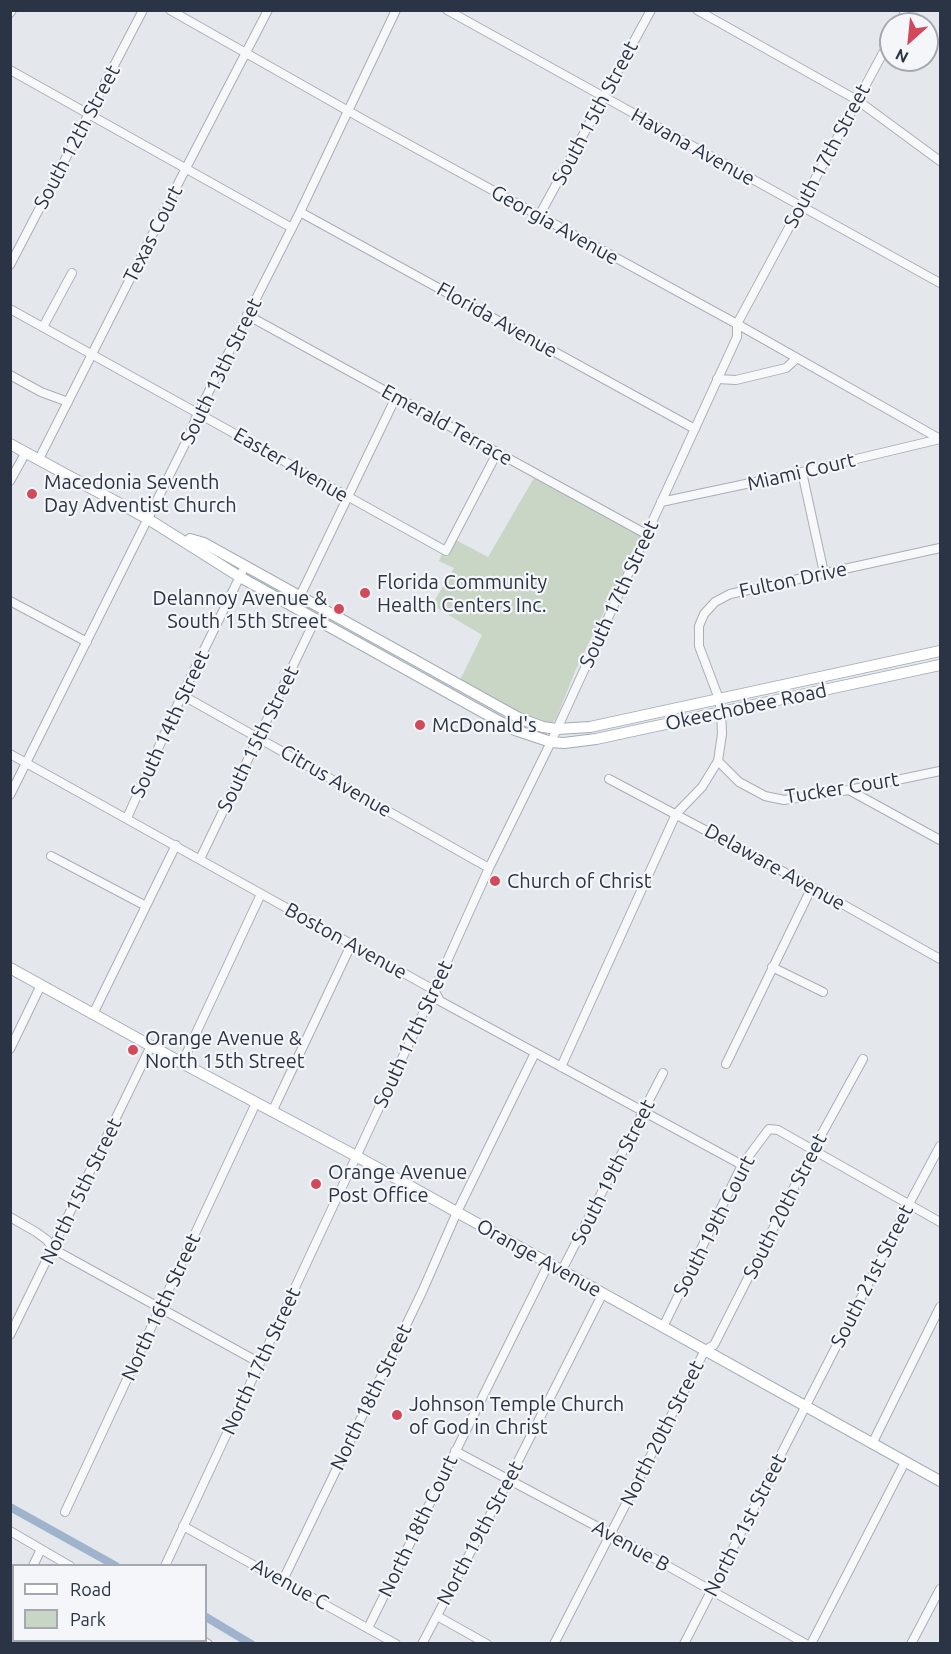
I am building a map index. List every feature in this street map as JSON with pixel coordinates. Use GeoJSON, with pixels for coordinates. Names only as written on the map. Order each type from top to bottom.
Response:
{"type":"FeatureCollection","features":[{"type":"Feature","properties":{"kind":"main road"},"geometry":{"type":"LineString","coordinates":[[10,444],[178,536],[240,577],[315,620],[515,730],[551,742]]}},
{"type":"Feature","properties":{"kind":"main road"},"geometry":{"type":"LineString","coordinates":[[178,536],[204,543],[519,718],[556,729]]}},
{"type":"Feature","properties":{"kind":"main road","name":"Okeechobee Road"},"geometry":{"type":"LineString","coordinates":[[556,729],[590,727],[940,651]]}},
{"type":"Feature","properties":{"kind":"main road","name":"Okeechobee Road"},"geometry":{"type":"LineString","coordinates":[[551,742],[564,743],[596,739],[940,665]]}},
{"type":"Feature","properties":{"kind":"main road","name":"Orange Avenue"},"geometry":{"type":"LineString","coordinates":[[10,968],[356,1156],[940,1481]]}},
{"type":"Feature","properties":{"kind":"street","name":"South 12th Street"},"geometry":{"type":"LineString","coordinates":[[10,265],[143,10]]}},
{"type":"Feature","properties":{"kind":"street","name":"Georgia Avenue"},"geometry":{"type":"LineString","coordinates":[[170,10],[940,439]]}},
{"type":"Feature","properties":{"kind":"street","name":"Texas Court"},"geometry":{"type":"LineString","coordinates":[[39,459],[268,10]]}},
{"type":"Feature","properties":{"kind":"street","name":"South 13th Street"},"geometry":{"type":"LineString","coordinates":[[10,795],[188,438],[198,413],[300,212],[396,10]]}},
{"type":"Feature","properties":{"kind":"street","name":"Havana Avenue"},"geometry":{"type":"LineString","coordinates":[[447,10],[940,283]]}},
{"type":"Feature","properties":{"kind":"street","name":"South 15th Street"},"geometry":{"type":"LineString","coordinates":[[539,216],[651,10]]}},
{"type":"Feature","properties":{"kind":"street"},"geometry":{"type":"LineString","coordinates":[[697,10],[857,100],[940,161]]}},
{"type":"Feature","properties":{"kind":"street","name":"South 17th Street"},"geometry":{"type":"LineString","coordinates":[[356,1156],[695,429],[737,337],[737,324],[879,60]]}},
{"type":"Feature","properties":{"kind":"street"},"geometry":{"type":"LineString","coordinates":[[10,70],[292,228]]}},
{"type":"Feature","properties":{"kind":"street","name":"Florida Avenue"},"geometry":{"type":"LineString","coordinates":[[300,212],[695,429]]}},
{"type":"Feature","properties":{"kind":"street"},"geometry":{"type":"LineString","coordinates":[[43,327],[72,273]]}},
{"type":"Feature","properties":{"kind":"street","name":"Easter Avenue"},"geometry":{"type":"LineString","coordinates":[[10,309],[446,551],[497,453]]}},
{"type":"Feature","properties":{"kind":"street","name":"Emerald Terrace"},"geometry":{"type":"LineString","coordinates":[[247,315],[646,534]]}},
{"type":"Feature","properties":{"kind":"street"},"geometry":{"type":"LineString","coordinates":[[717,379],[736,380],[786,368],[797,358]]}},
{"type":"Feature","properties":{"kind":"street"},"geometry":{"type":"LineString","coordinates":[[10,375],[41,392],[68,402]]}},
{"type":"Feature","properties":{"kind":"street"},"geometry":{"type":"LineString","coordinates":[[300,596],[396,397]]}},
{"type":"Feature","properties":{"kind":"street","name":"Miami Court"},"geometry":{"type":"LineString","coordinates":[[661,502],[940,439]]}},
{"type":"Feature","properties":{"kind":"street"},"geometry":{"type":"LineString","coordinates":[[10,481],[26,452]]}},
{"type":"Feature","properties":{"kind":"street"},"geometry":{"type":"LineString","coordinates":[[802,472],[824,573]]}},
{"type":"Feature","properties":{"kind":"street","name":"Fulton Drive"},"geometry":{"type":"LineString","coordinates":[[718,761],[722,734],[721,711],[719,699],[699,646],[699,626],[704,614],[715,602],[730,594],[940,548]]}},
{"type":"Feature","properties":{"kind":"street","name":"South 14th Street"},"geometry":{"type":"LineString","coordinates":[[127,818],[182,695],[245,566]]}},
{"type":"Feature","properties":{"kind":"street"},"geometry":{"type":"LineString","coordinates":[[10,601],[87,642]]}},
{"type":"Feature","properties":{"kind":"street","name":"South 15th Street"},"geometry":{"type":"LineString","coordinates":[[201,859],[315,620]]}},
{"type":"Feature","properties":{"kind":"street","name":"Citrus Avenue"},"geometry":{"type":"LineString","coordinates":[[182,695],[489,868]]}},
{"type":"Feature","properties":{"kind":"street","name":"Boston Avenue"},"geometry":{"type":"LineString","coordinates":[[10,754],[434,990],[440,1001],[742,1165]]}},
{"type":"Feature","properties":{"kind":"street"},"geometry":{"type":"LineString","coordinates":[[561,1067],[676,814],[702,787],[718,761]]}},
{"type":"Feature","properties":{"kind":"street","name":"Tucker Court"},"geometry":{"type":"LineString","coordinates":[[718,761],[739,782],[765,796],[784,800],[849,790],[940,771]]}},
{"type":"Feature","properties":{"kind":"street","name":"Delaware Avenue"},"geometry":{"type":"LineString","coordinates":[[609,779],[940,958]]}},
{"type":"Feature","properties":{"kind":"street"},"geometry":{"type":"LineString","coordinates":[[849,790],[940,840]]}},
{"type":"Feature","properties":{"kind":"street"},"geometry":{"type":"LineString","coordinates":[[93,1014],[176,845]]}},
{"type":"Feature","properties":{"kind":"street"},"geometry":{"type":"LineString","coordinates":[[51,856],[146,906]]}},
{"type":"Feature","properties":{"kind":"street"},"geometry":{"type":"LineString","coordinates":[[726,1064],[812,887]]}},
{"type":"Feature","properties":{"kind":"street"},"geometry":{"type":"LineString","coordinates":[[182,1063],[261,894]]}},
{"type":"Feature","properties":{"kind":"street"},"geometry":{"type":"LineString","coordinates":[[272,1112],[351,945]]}},
{"type":"Feature","properties":{"kind":"street"},"geometry":{"type":"LineString","coordinates":[[772,967],[823,992]]}},
{"type":"Feature","properties":{"kind":"street"},"geometry":{"type":"LineString","coordinates":[[10,1048],[41,985]]}},
{"type":"Feature","properties":{"kind":"street","name":"North 15th Street"},"geometry":{"type":"LineString","coordinates":[[10,1335],[151,1046]]}},
{"type":"Feature","properties":{"kind":"street","name":"North 18th Street"},"geometry":{"type":"LineString","coordinates":[[283,1580],[535,1053]]}},
{"type":"Feature","properties":{"kind":"street","name":"South 20th Street"},"geometry":{"type":"LineString","coordinates":[[705,1350],[714,1345],[813,1150],[863,1059]]}},
{"type":"Feature","properties":{"kind":"street","name":"South 19th Street"},"geometry":{"type":"LineString","coordinates":[[562,1270],[663,1073]]}},
{"type":"Feature","properties":{"kind":"street","name":"North 16th Street"},"geometry":{"type":"LineString","coordinates":[[65,1512],[256,1103]]}},
{"type":"Feature","properties":{"kind":"street","name":"South 19th Court"},"geometry":{"type":"LineString","coordinates":[[663,1327],[742,1165],[769,1129],[777,1130],[813,1150]]}},
{"type":"Feature","properties":{"kind":"street","name":"South 21st Street"},"geometry":{"type":"LineString","coordinates":[[805,1407],[940,1146]]}},
{"type":"Feature","properties":{"kind":"street"},"geometry":{"type":"LineString","coordinates":[[813,1150],[940,1222]]}},
{"type":"Feature","properties":{"kind":"street","name":"North 17th Street"},"geometry":{"type":"LineString","coordinates":[[166,1564],[356,1156]]}},
{"type":"Feature","properties":{"kind":"street"},"geometry":{"type":"LineString","coordinates":[[10,1217],[47,1240],[53,1249],[260,1363]]}},
{"type":"Feature","properties":{"kind":"street","name":"North 18th Court"},"geometry":{"type":"LineString","coordinates":[[368,1628],[549,1263]]}},
{"type":"Feature","properties":{"kind":"street","name":"North 19th Street"},"geometry":{"type":"LineString","coordinates":[[422,1644],[603,1293]]}},
{"type":"Feature","properties":{"kind":"street"},"geometry":{"type":"LineString","coordinates":[[872,1444],[940,1307]]}},
{"type":"Feature","properties":{"kind":"street","name":"North 20th Street"},"geometry":{"type":"LineString","coordinates":[[554,1644],[705,1350]]}},
{"type":"Feature","properties":{"kind":"street","name":"North 21st Street"},"geometry":{"type":"LineString","coordinates":[[684,1644],[805,1407]]}},
{"type":"Feature","properties":{"kind":"street","name":"Avenue B"},"geometry":{"type":"LineString","coordinates":[[455,1451],[611,1534],[806,1644]]}},
{"type":"Feature","properties":{"kind":"street"},"geometry":{"type":"LineString","coordinates":[[811,1644],[904,1462]]}},
{"type":"Feature","properties":{"kind":"street","name":"Avenue C"},"geometry":{"type":"LineString","coordinates":[[183,1526],[396,1644]]}},
{"type":"Feature","properties":{"kind":"street"},"geometry":{"type":"LineString","coordinates":[[10,1531],[67,1564]]}},
{"type":"Feature","properties":{"kind":"street"},"geometry":{"type":"LineString","coordinates":[[34,1564],[41,1549]]}},
{"type":"Feature","properties":{"kind":"street"},"geometry":{"type":"LineString","coordinates":[[911,1644],[940,1589]]}},
{"type":"Feature","properties":{"kind":"street"},"geometry":{"type":"LineString","coordinates":[[437,1616],[487,1644]]}},
{"type":"Feature","properties":{"kind":"green space"},"geometry":{"type":"Polygon","coordinates":[[[534,478],[641,536],[576,669],[556,719],[551,724],[521,714],[460,680],[482,635],[432,605],[454,568],[439,561],[442,554],[447,557],[456,540],[488,557],[534,478]]]}},
{"type":"Feature","properties":{"kind":"waterway"},"geometry":{"type":"LineString","coordinates":[[10,1507],[112,1564]]}},
{"type":"Feature","properties":{"kind":"waterway"},"geometry":{"type":"LineString","coordinates":[[207,1618],[251,1644]]}},
{"type":"Feature","properties":{"kind":"place","name":"Macedonia Seventh Day Adventist Church"},"geometry":{"type":"Point","coordinates":[32,494]}},
{"type":"Feature","properties":{"kind":"place","name":"Florida Community Health Centers Inc."},"geometry":{"type":"Point","coordinates":[365,593]}},
{"type":"Feature","properties":{"kind":"place","name":"Delannoy Avenue & South 15th Street"},"geometry":{"type":"Point","coordinates":[339,609]}},
{"type":"Feature","properties":{"kind":"place","name":"McDonald's"},"geometry":{"type":"Point","coordinates":[420,725]}},
{"type":"Feature","properties":{"kind":"place","name":"Church of Christ"},"geometry":{"type":"Point","coordinates":[495,881]}},
{"type":"Feature","properties":{"kind":"place","name":"Orange Avenue & North 15th Street"},"geometry":{"type":"Point","coordinates":[133,1050]}},
{"type":"Feature","properties":{"kind":"place","name":"Orange Avenue Post Office"},"geometry":{"type":"Point","coordinates":[316,1184]}},
{"type":"Feature","properties":{"kind":"place","name":"Johnson Temple Church of God in Christ"},"geometry":{"type":"Point","coordinates":[397,1415]}}]}
